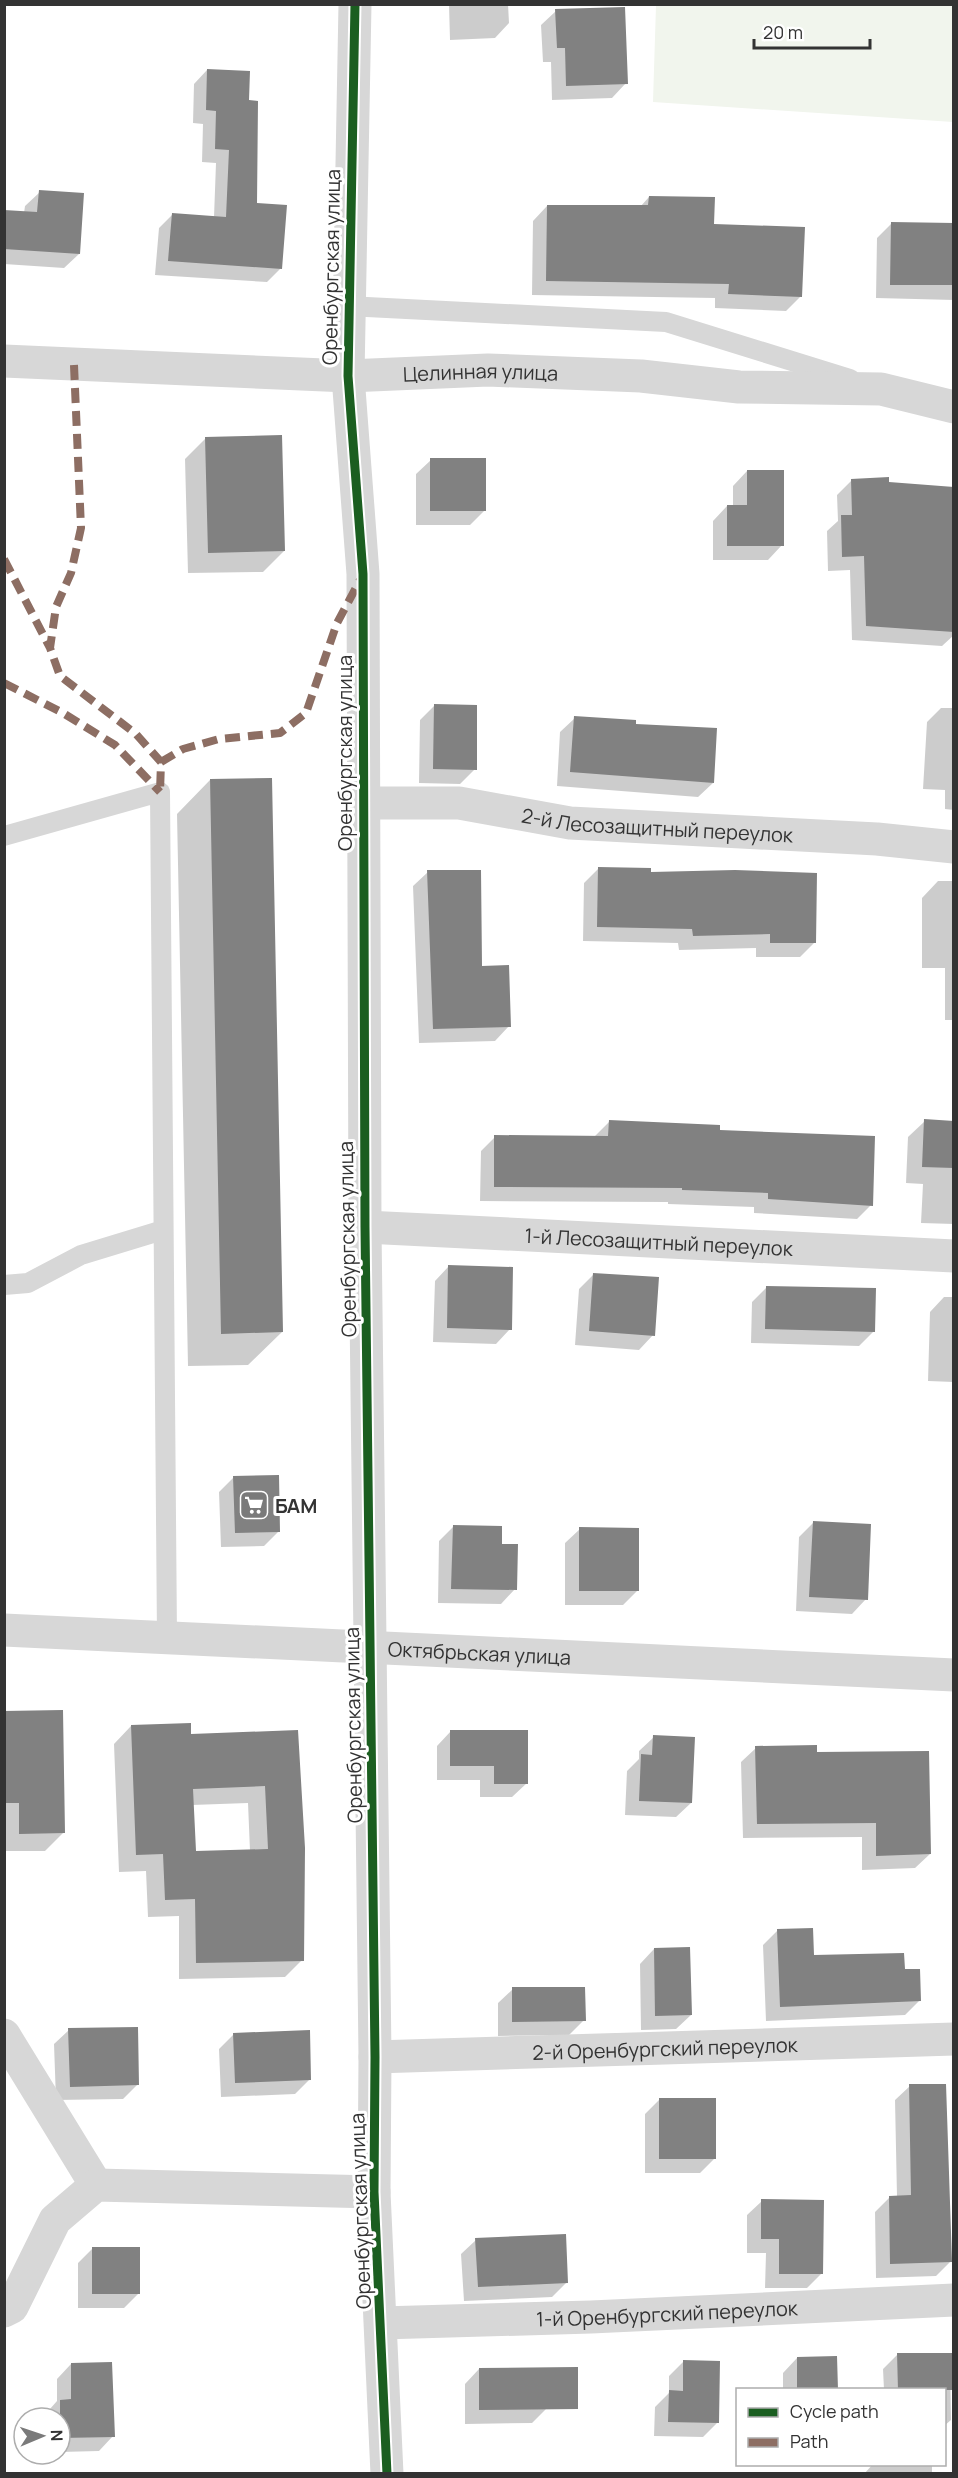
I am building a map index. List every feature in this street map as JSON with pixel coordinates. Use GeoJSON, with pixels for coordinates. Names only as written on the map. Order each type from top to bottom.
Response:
{"type":"FeatureCollection","features":[{"type":"Feature","properties":{"kind":"street","name":"Оренбургская улица"},"geometry":{"type":"LineString","coordinates":[[356,4],[347,306],[348,376],[363,574],[362,804],[375,2057],[374,2192],[387,2474]]}},
{"type":"Feature","properties":{"kind":"street","name":"Целинная улица"},"geometry":{"type":"LineString","coordinates":[[4,361],[348,376],[488,370],[641,376],[739,387],[881,389],[954,407]]}},
{"type":"Feature","properties":{"kind":"street","name":"2-й Лесозащитный переулок"},"geometry":{"type":"LineString","coordinates":[[362,804],[459,802],[570,823],[877,839],[954,847]]}},
{"type":"Feature","properties":{"kind":"street","name":"1-й Лесозащитный переулок"},"geometry":{"type":"LineString","coordinates":[[365,1227],[954,1256]]}},
{"type":"Feature","properties":{"kind":"street","name":"Октябрьская улица"},"geometry":{"type":"LineString","coordinates":[[4,1630],[954,1675]]}},
{"type":"Feature","properties":{"kind":"street"},"geometry":{"type":"LineString","coordinates":[[4,2036],[96,2185]]}},
{"type":"Feature","properties":{"kind":"street","name":"2-й Оренбургский переулок"},"geometry":{"type":"LineString","coordinates":[[375,2057],[954,2039]]}},
{"type":"Feature","properties":{"kind":"street"},"geometry":{"type":"LineString","coordinates":[[4,2311],[12,2307],[55,2220],[96,2185],[374,2192]]}},
{"type":"Feature","properties":{"kind":"street","name":"1-й Оренбургский переулок"},"geometry":{"type":"LineString","coordinates":[[381,2323],[602,2317],[954,2300]]}},
{"type":"Feature","properties":{"kind":"lane"},"geometry":{"type":"LineString","coordinates":[[347,306],[666,322],[881,389]]}},
{"type":"Feature","properties":{"kind":"lane"},"geometry":{"type":"LineString","coordinates":[[4,836],[160,792],[167,1638]]}},
{"type":"Feature","properties":{"kind":"lane"},"geometry":{"type":"LineString","coordinates":[[4,1285],[28,1283],[81,1255],[163,1230]]}},
{"type":"Feature","properties":{"kind":"shaded area"},"geometry":{"type":"Polygon","coordinates":[[[656,5],[953,5],[953,122],[653,102],[656,5]]]}},
{"type":"Feature","properties":{"kind":"building"},"geometry":{"type":"Polygon","coordinates":[[[625,7],[628,84],[566,86],[565,48],[557,48],[555,9],[625,7]]]}},
{"type":"Feature","properties":{"kind":"building"},"geometry":{"type":"Polygon","coordinates":[[[207,69],[250,71],[249,100],[258,101],[257,203],[287,205],[282,269],[168,261],[172,213],[226,217],[229,150],[215,149],[216,111],[206,110],[207,69]]]}},
{"type":"Feature","properties":{"kind":"building"},"geometry":{"type":"Polygon","coordinates":[[[39,190],[84,193],[80,254],[4,249],[4,210],[37,212],[39,190]]]}},
{"type":"Feature","properties":{"kind":"building"},"geometry":{"type":"Polygon","coordinates":[[[649,196],[715,197],[714,224],[805,227],[802,297],[728,294],[729,284],[546,281],[547,205],[648,205],[649,196]]]}},
{"type":"Feature","properties":{"kind":"building"},"geometry":{"type":"Polygon","coordinates":[[[891,222],[954,223],[954,285],[890,285],[891,222]]]}},
{"type":"Feature","properties":{"kind":"building"},"geometry":{"type":"Polygon","coordinates":[[[282,435],[285,551],[208,553],[205,437],[282,435]]]}},
{"type":"Feature","properties":{"kind":"building"},"geometry":{"type":"Polygon","coordinates":[[[430,458],[486,458],[486,511],[430,511],[430,458]]]}},
{"type":"Feature","properties":{"kind":"building"},"geometry":{"type":"Polygon","coordinates":[[[747,470],[784,470],[784,546],[727,546],[727,505],[747,505],[747,470]]]}},
{"type":"Feature","properties":{"kind":"building"},"geometry":{"type":"Polygon","coordinates":[[[889,477],[889,482],[954,487],[954,632],[866,626],[864,556],[842,557],[841,515],[852,515],[851,479],[889,477]]]}},
{"type":"Feature","properties":{"kind":"building"},"geometry":{"type":"Polygon","coordinates":[[[434,704],[477,705],[477,770],[433,769],[434,704]]]}},
{"type":"Feature","properties":{"kind":"building"},"geometry":{"type":"Polygon","coordinates":[[[574,716],[636,720],[636,724],[717,728],[714,783],[570,772],[574,716]]]}},
{"type":"Feature","properties":{"kind":"building"},"geometry":{"type":"Polygon","coordinates":[[[272,778],[283,1332],[221,1334],[210,779],[272,778]]]}},
{"type":"Feature","properties":{"kind":"building"},"geometry":{"type":"Polygon","coordinates":[[[598,867],[651,868],[651,872],[735,870],[817,873],[816,943],[770,943],[770,934],[693,936],[692,929],[597,927],[598,867]]]}},
{"type":"Feature","properties":{"kind":"building"},"geometry":{"type":"Polygon","coordinates":[[[427,870],[481,870],[482,966],[509,965],[511,1027],[433,1029],[427,870]]]}},
{"type":"Feature","properties":{"kind":"building"},"geometry":{"type":"Polygon","coordinates":[[[924,1119],[954,1121],[954,1168],[922,1167],[924,1119]]]}},
{"type":"Feature","properties":{"kind":"building"},"geometry":{"type":"Polygon","coordinates":[[[609,1120],[720,1125],[720,1130],[875,1136],[873,1206],[768,1199],[768,1193],[682,1190],[682,1188],[494,1187],[494,1135],[608,1136],[609,1120]]]}},
{"type":"Feature","properties":{"kind":"building"},"geometry":{"type":"Polygon","coordinates":[[[448,1265],[513,1267],[512,1330],[447,1328],[448,1265]]]}},
{"type":"Feature","properties":{"kind":"building"},"geometry":{"type":"Polygon","coordinates":[[[593,1273],[659,1277],[655,1336],[589,1331],[593,1273]]]}},
{"type":"Feature","properties":{"kind":"building"},"geometry":{"type":"Polygon","coordinates":[[[766,1286],[876,1288],[875,1332],[765,1329],[766,1286]]]}},
{"type":"Feature","properties":{"kind":"building"},"geometry":{"type":"Polygon","coordinates":[[[279,1475],[280,1532],[235,1533],[233,1476],[279,1475]]]}},
{"type":"Feature","properties":{"kind":"building"},"geometry":{"type":"Polygon","coordinates":[[[813,1521],[871,1524],[868,1600],[809,1597],[813,1521]]]}},
{"type":"Feature","properties":{"kind":"building"},"geometry":{"type":"Polygon","coordinates":[[[453,1525],[502,1526],[502,1544],[518,1544],[517,1590],[451,1589],[453,1525]]]}},
{"type":"Feature","properties":{"kind":"building"},"geometry":{"type":"Polygon","coordinates":[[[579,1527],[639,1528],[639,1591],[579,1591],[579,1527]]]}},
{"type":"Feature","properties":{"kind":"building"},"geometry":{"type":"Polygon","coordinates":[[[63,1710],[65,1833],[19,1834],[19,1803],[4,1803],[4,1711],[63,1710]]]}},
{"type":"Feature","properties":{"kind":"building"},"geometry":{"type":"Polygon","coordinates":[[[191,1723],[191,1734],[298,1730],[305,1848],[304,1961],[196,1963],[195,1899],[165,1900],[163,1854],[136,1855],[131,1725],[191,1723]],[[265,1786],[193,1789],[196,1851],[268,1849],[265,1786]]]}},
{"type":"Feature","properties":{"kind":"building"},"geometry":{"type":"Polygon","coordinates":[[[450,1730],[528,1730],[528,1784],[494,1784],[494,1766],[450,1766],[450,1730]]]}},
{"type":"Feature","properties":{"kind":"building"},"geometry":{"type":"Polygon","coordinates":[[[653,1735],[695,1737],[692,1803],[639,1801],[641,1754],[652,1755],[653,1735]]]}},
{"type":"Feature","properties":{"kind":"building"},"geometry":{"type":"Polygon","coordinates":[[[817,1745],[817,1752],[929,1751],[931,1854],[876,1856],[876,1823],[757,1824],[755,1746],[817,1745]]]}},
{"type":"Feature","properties":{"kind":"building"},"geometry":{"type":"Polygon","coordinates":[[[813,1928],[814,1955],[904,1953],[905,1969],[920,1969],[921,2001],[780,2007],[777,1929],[813,1928]]]}},
{"type":"Feature","properties":{"kind":"building"},"geometry":{"type":"Polygon","coordinates":[[[690,1947],[692,2015],[655,2016],[654,1948],[690,1947]]]}},
{"type":"Feature","properties":{"kind":"building"},"geometry":{"type":"Polygon","coordinates":[[[512,1987],[585,1987],[586,2021],[512,2022],[512,1987]]]}},
{"type":"Feature","properties":{"kind":"building"},"geometry":{"type":"Polygon","coordinates":[[[138,2027],[139,2085],[70,2087],[68,2028],[138,2027]]]}},
{"type":"Feature","properties":{"kind":"building"},"geometry":{"type":"Polygon","coordinates":[[[310,2030],[311,2080],[235,2083],[233,2033],[310,2030]]]}},
{"type":"Feature","properties":{"kind":"building"},"geometry":{"type":"Polygon","coordinates":[[[909,2084],[946,2084],[952,2262],[890,2264],[889,2196],[911,2195],[909,2084]]]}},
{"type":"Feature","properties":{"kind":"building"},"geometry":{"type":"Polygon","coordinates":[[[659,2098],[716,2098],[716,2159],[659,2159],[659,2098]]]}},
{"type":"Feature","properties":{"kind":"building"},"geometry":{"type":"Polygon","coordinates":[[[761,2199],[824,2200],[823,2274],[779,2274],[779,2239],[761,2239],[761,2199]]]}},
{"type":"Feature","properties":{"kind":"building"},"geometry":{"type":"Polygon","coordinates":[[[566,2234],[568,2283],[478,2287],[475,2238],[566,2234]]]}},
{"type":"Feature","properties":{"kind":"building"},"geometry":{"type":"Polygon","coordinates":[[[92,2247],[140,2247],[140,2294],[92,2294],[92,2247]]]}},
{"type":"Feature","properties":{"kind":"building"},"geometry":{"type":"Polygon","coordinates":[[[897,2353],[952,2353],[952,2390],[898,2388],[897,2353]]]}},
{"type":"Feature","properties":{"kind":"building"},"geometry":{"type":"Polygon","coordinates":[[[837,2356],[838,2388],[797,2388],[797,2357],[837,2356]]]}},
{"type":"Feature","properties":{"kind":"building"},"geometry":{"type":"Polygon","coordinates":[[[683,2360],[720,2361],[719,2423],[668,2422],[669,2390],[683,2391],[683,2360]]]}},
{"type":"Feature","properties":{"kind":"building"},"geometry":{"type":"Polygon","coordinates":[[[112,2362],[115,2437],[72,2438],[72,2406],[60,2406],[60,2400],[71,2399],[71,2363],[112,2362]]]}},
{"type":"Feature","properties":{"kind":"building"},"geometry":{"type":"Polygon","coordinates":[[[578,2367],[578,2409],[479,2410],[479,2368],[578,2367]]]}},
{"type":"Feature","properties":{"kind":"marked path"},"geometry":{"type":"LineString","coordinates":[[74,365],[81,528],[71,573],[56,607],[50,648],[60,676],[136,734],[161,762],[160,792]]}},
{"type":"Feature","properties":{"kind":"marked path"},"geometry":{"type":"LineString","coordinates":[[4,559],[50,648]]}},
{"type":"Feature","properties":{"kind":"marked path"},"geometry":{"type":"LineString","coordinates":[[161,762],[183,749],[219,739],[280,733],[306,713],[337,623],[360,580]]}},
{"type":"Feature","properties":{"kind":"marked path"},"geometry":{"type":"LineString","coordinates":[[4,683],[63,713],[115,745],[160,792]]}},
{"type":"Feature","properties":{"kind":"cycle path"},"geometry":{"type":"LineString","coordinates":[[355,4],[348,376],[363,574],[365,1227],[375,2057],[374,2192],[387,2474]]}},
{"type":"Feature","properties":{"kind":"place","name":"БАМ"},"geometry":{"type":"Point","coordinates":[254,1505]}}]}
